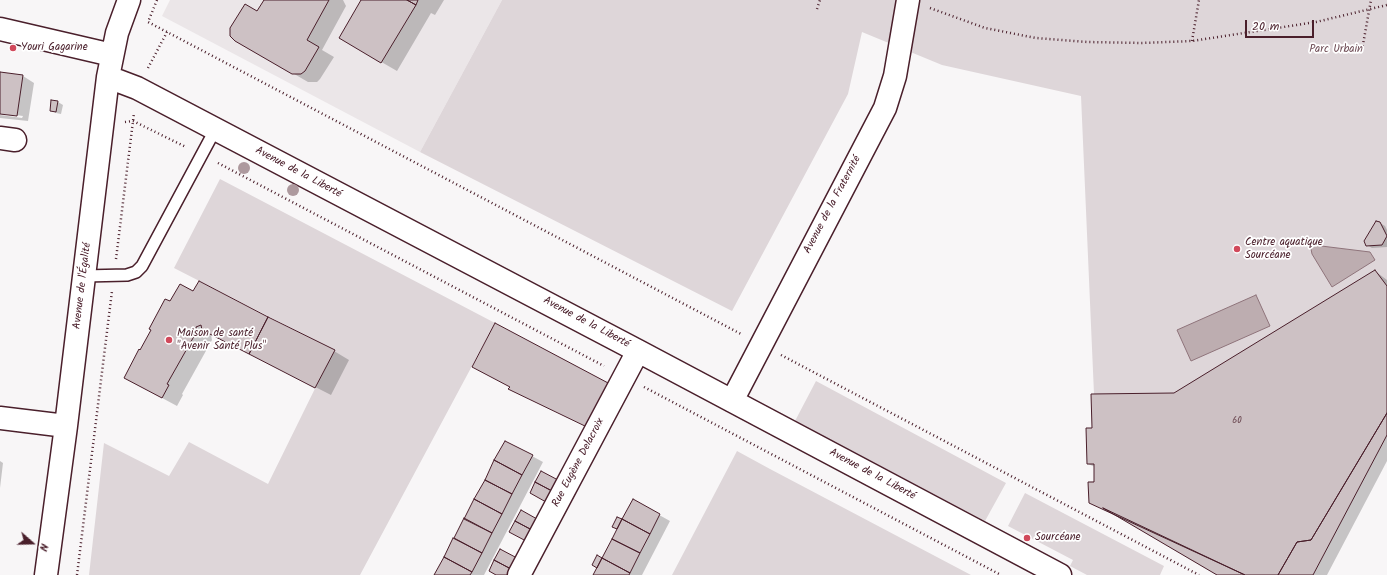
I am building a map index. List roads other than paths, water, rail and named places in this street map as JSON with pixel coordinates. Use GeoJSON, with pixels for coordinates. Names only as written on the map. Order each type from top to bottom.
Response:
{"type":"FeatureCollection","features":[{"type":"Feature","properties":{"kind":"street","name":"Avenue de l'Égalité"},"geometry":{"type":"LineString","coordinates":[[46,575],[66,426],[108,77],[117,33],[129,0]]}},
{"type":"Feature","properties":{"kind":"street","name":"Avenue de la Fraternité"},"geometry":{"type":"LineString","coordinates":[[732,401],[884,108],[894,81],[908,0]]}},
{"type":"Feature","properties":{"kind":"street"},"geometry":{"type":"LineString","coordinates":[[0,29],[112,54]]}},
{"type":"Feature","properties":{"kind":"street","name":"Avenue de la Liberté"},"geometry":{"type":"LineString","coordinates":[[108,77],[122,81],[137,88],[1060,575]]}},
{"type":"Feature","properties":{"kind":"street","name":"Rue Eugène Delacroix"},"geometry":{"type":"LineString","coordinates":[[520,575],[638,351]]}},
{"type":"Feature","properties":{"kind":"street"},"geometry":{"type":"LineString","coordinates":[[0,418],[66,426]]}},
{"type":"Feature","properties":{"kind":"lane"},"geometry":{"type":"LineString","coordinates":[[84,276],[131,274],[136,272],[142,266],[215,130]]}},
{"type":"Feature","properties":{"kind":"place","name":"Youri Gagarine"},"geometry":{"type":"Point","coordinates":[13,48]}},
{"type":"Feature","properties":{"kind":"place","name":"Centre aquatique Sourcéane"},"geometry":{"type":"Point","coordinates":[1237,249]}},
{"type":"Feature","properties":{"kind":"place","name":"Maison de santé \"Avenir Santé Plus\""},"geometry":{"type":"Point","coordinates":[169,340]}},
{"type":"Feature","properties":{"kind":"place","name":"Sourcéane"},"geometry":{"type":"Point","coordinates":[1027,538]}},
{"type":"Feature","properties":{"kind":"park label","name":"Parc Urbain"},"geometry":{"type":"Point","coordinates":[1336,50]}}]}
